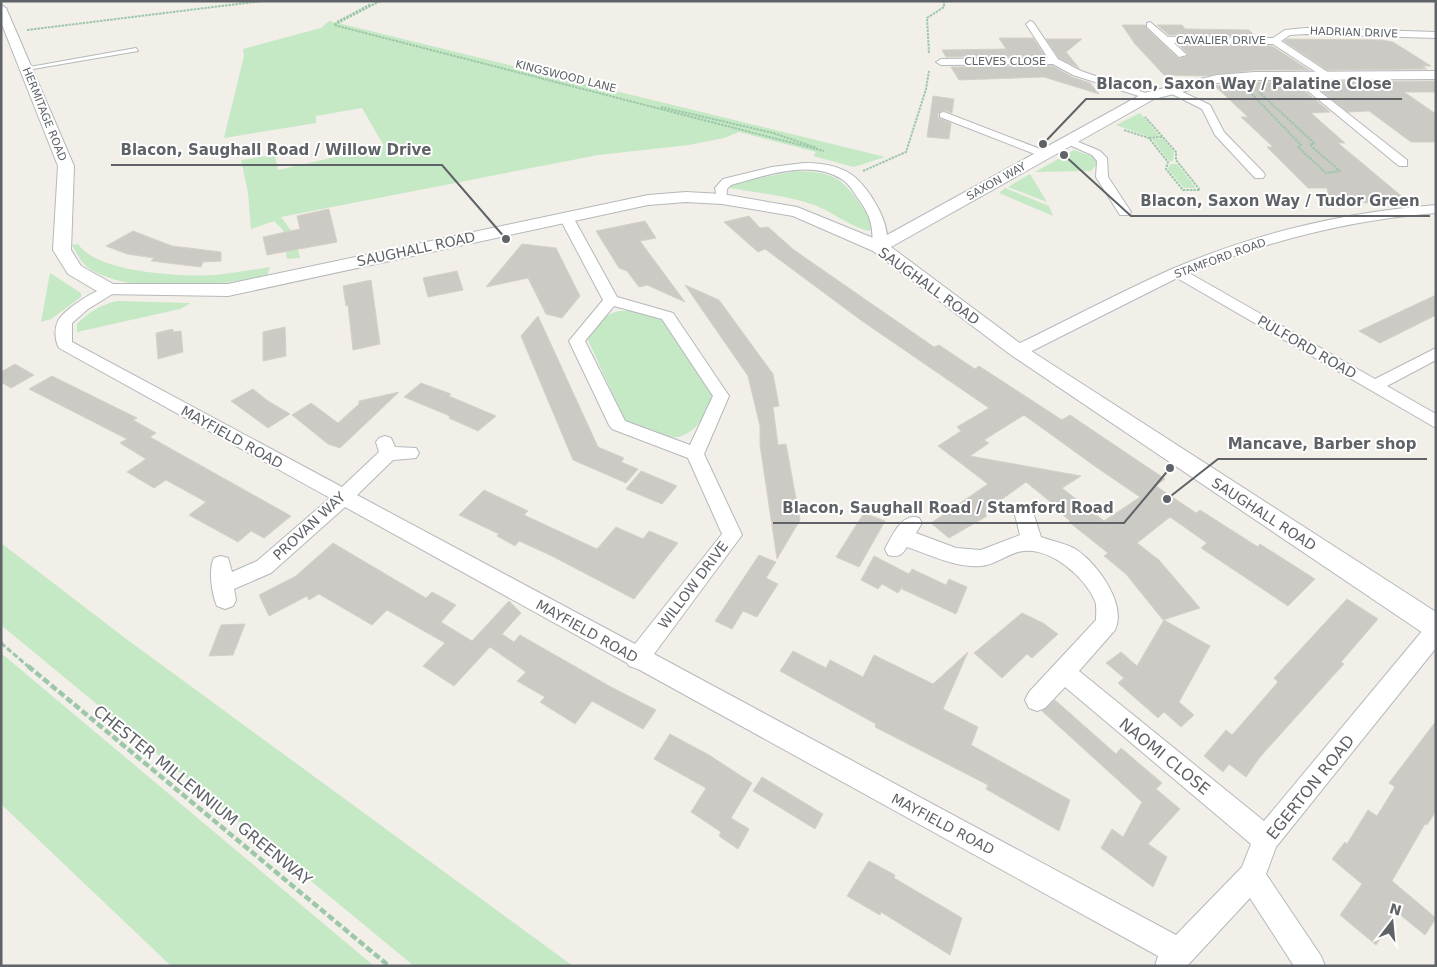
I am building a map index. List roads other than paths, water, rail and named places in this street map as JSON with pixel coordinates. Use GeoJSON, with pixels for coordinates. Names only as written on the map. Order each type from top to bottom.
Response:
{"type":"FeatureCollection","features":[{"type":"Feature","properties":{"kind":"street","name":"HERMITAGE ROAD"},"geometry":{"type":"LineString","coordinates":[[3,15],[12,32],[66,166],[62,250],[74,270],[109,290]]}},
{"type":"Feature","properties":{"kind":"street"},"geometry":{"type":"LineString","coordinates":[[1030,24],[1055,61],[1077,73],[1149,96]]}},
{"type":"Feature","properties":{"kind":"street","name":"CAVALIER DRIVE"},"geometry":{"type":"LineString","coordinates":[[1150,24],[1182,55]]}},
{"type":"Feature","properties":{"kind":"street","name":"HADRIAN DRIVE"},"geometry":{"type":"LineString","coordinates":[[1276,41],[1288,32],[1306,30],[1436,34]]}},
{"type":"Feature","properties":{"kind":"street","name":"CAVALIER DRIVE"},"geometry":{"type":"LineString","coordinates":[[1166,40],[1276,41],[1325,75]]}},
{"type":"Feature","properties":{"kind":"street","name":"CLEVES CLOSE"},"geometry":{"type":"LineString","coordinates":[[941,62],[957,64],[1055,61]]}},
{"type":"Feature","properties":{"kind":"street"},"geometry":{"type":"LineString","coordinates":[[1295,75],[1409,162],[1390,163]]}},
{"type":"Feature","properties":{"kind":"street","name":"SAXON WAY"},"geometry":{"type":"LineString","coordinates":[[878,247],[1149,96],[1217,79],[1238,77],[1436,75]]}},
{"type":"Feature","properties":{"kind":"street"},"geometry":{"type":"LineString","coordinates":[[1172,90],[1206,107],[1218,132],[1256,172],[1238,169]]}},
{"type":"Feature","properties":{"kind":"street"},"geometry":{"type":"LineString","coordinates":[[937,115],[1044,154]]}},
{"type":"Feature","properties":{"kind":"street"},"geometry":{"type":"LineString","coordinates":[[1069,141],[1096,152],[1104,161],[1102,177],[1123,208],[1137,204]]}},
{"type":"Feature","properties":{"kind":"street"},"geometry":{"type":"LineString","coordinates":[[722,199],[721,188],[727,182],[796,168],[827,168],[849,178],[877,214],[880,229],[878,247]]}},
{"type":"Feature","properties":{"kind":"street","name":"SAUGHALL ROAD"},"geometry":{"type":"LineString","coordinates":[[109,290],[228,290],[648,200],[686,197],[722,199],[796,212],[878,247],[1018,351],[1436,627]]}},
{"type":"Feature","properties":{"kind":"street","name":"STAMFORD ROAD"},"geometry":{"type":"LineString","coordinates":[[1018,351],[1178,272],[1261,241],[1355,220],[1436,209]]}},
{"type":"Feature","properties":{"kind":"street"},"geometry":{"type":"LineString","coordinates":[[566,217],[610,300],[668,316],[721,396],[695,454],[618,425],[577,341],[610,300]]}},
{"type":"Feature","properties":{"kind":"street","name":"PULFORD ROAD"},"geometry":{"type":"LineString","coordinates":[[1178,272],[1436,422]]}},
{"type":"Feature","properties":{"kind":"street","name":"MAYFIELD ROAD"},"geometry":{"type":"LineString","coordinates":[[109,290],[84,306],[65,322],[63,337],[65,345],[637,659],[1174,959]]}},
{"type":"Feature","properties":{"kind":"street"},"geometry":{"type":"LineString","coordinates":[[1375,386],[1436,352]]}},
{"type":"Feature","properties":{"kind":"street","name":"PROVAN WAY"},"geometry":{"type":"LineString","coordinates":[[223,583],[264,567],[314,524],[386,448],[410,453]]}},
{"type":"Feature","properties":{"kind":"street","name":"WILLOW DRIVE"},"geometry":{"type":"LineString","coordinates":[[637,659],[732,535],[695,454]]}},
{"type":"Feature","properties":{"kind":"street"},"geometry":{"type":"LineString","coordinates":[[1024,511],[1032,542]]}},
{"type":"Feature","properties":{"kind":"street"},"geometry":{"type":"LineString","coordinates":[[904,536],[956,556],[982,558],[1019,543],[1032,542],[1070,556],[1089,576],[1106,600],[1107,623],[1037,700]]}},
{"type":"Feature","properties":{"kind":"street","name":"EGERTON ROAD"},"geometry":{"type":"LineString","coordinates":[[1174,959],[1252,876],[1266,839],[1436,631]]}},
{"type":"Feature","properties":{"kind":"street","name":"NAOMI CLOSE"},"geometry":{"type":"LineString","coordinates":[[1064,672],[1266,839]]}},
{"type":"Feature","properties":{"kind":"street"},"geometry":{"type":"LineString","coordinates":[[1252,876],[1311,966]]}},
{"type":"Feature","properties":{"kind":"lane"},"geometry":{"type":"LineString","coordinates":[[27,68],[136,50]]}},
{"type":"Feature","properties":{"kind":"place","name":"Blacon, Saxon Way / Palatine Close"},"geometry":{"type":"Point","coordinates":[1043,144]}},
{"type":"Feature","properties":{"kind":"place","name":"Blacon, Saxon Way / Tudor Green"},"geometry":{"type":"Point","coordinates":[1064,155]}},
{"type":"Feature","properties":{"kind":"place","name":"Blacon, Saughall Road / Willow Drive"},"geometry":{"type":"Point","coordinates":[506,239]}},
{"type":"Feature","properties":{"kind":"place","name":"Blacon, Saughall Road / Stamford Road"},"geometry":{"type":"Point","coordinates":[1170,468]}},
{"type":"Feature","properties":{"kind":"place","name":"Mancave, Barber shop"},"geometry":{"type":"Point","coordinates":[1167,499]}}]}
